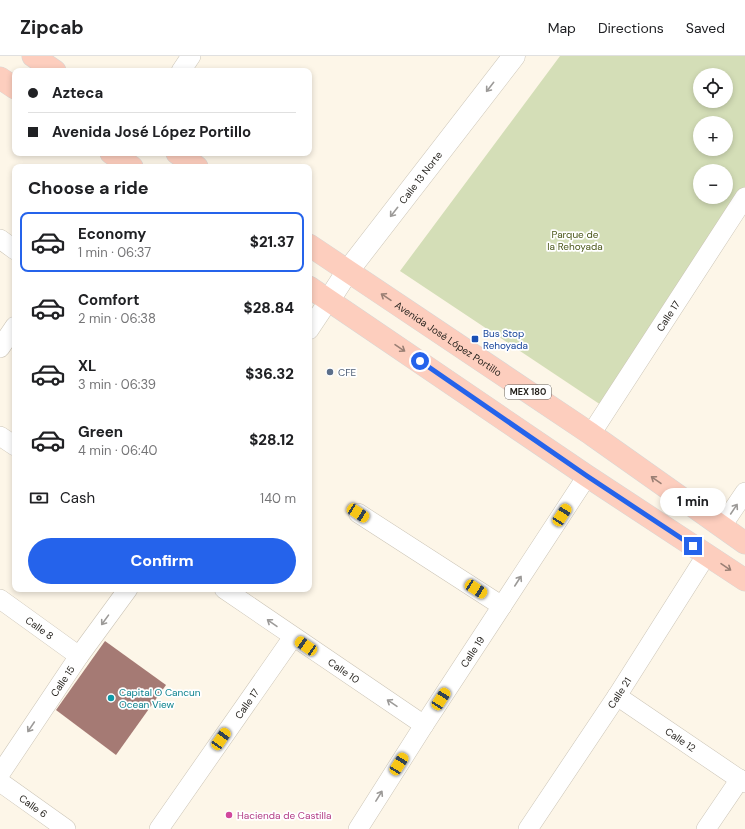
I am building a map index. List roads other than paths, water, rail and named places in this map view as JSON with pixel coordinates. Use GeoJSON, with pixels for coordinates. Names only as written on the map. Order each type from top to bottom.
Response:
{"type":"FeatureCollection","features":[{"type":"Feature","properties":{"kind":"main road"},"geometry":{"type":"LineString","coordinates":[[33,56],[51,68]]}},
{"type":"Feature","properties":{"kind":"main road"},"geometry":{"type":"LineString","coordinates":[[0,78],[12,86]]}},
{"type":"Feature","properties":{"kind":"main road"},"geometry":{"type":"LineString","coordinates":[[181,156],[193,164]]}},
{"type":"Feature","properties":{"kind":"main road","name":"Avenida José López Portillo"},"geometry":{"type":"LineString","coordinates":[[312,247],[591,434],[745,543]]}},
{"type":"Feature","properties":{"kind":"main road"},"geometry":{"type":"LineString","coordinates":[[312,289],[587,476],[745,580]]}},
{"type":"Feature","properties":{"kind":"street"},"geometry":{"type":"LineString","coordinates":[[183,68],[191,56]]}},
{"type":"Feature","properties":{"kind":"street","name":"Calle 13 Norte"},"geometry":{"type":"LineString","coordinates":[[329,300],[347,272],[514,56]]}},
{"type":"Feature","properties":{"kind":"street","name":"Calle 17"},"geometry":{"type":"LineString","coordinates":[[591,434],[745,197]]}},
{"type":"Feature","properties":{"kind":"street"},"geometry":{"type":"LineString","coordinates":[[0,239],[12,248]]}},
{"type":"Feature","properties":{"kind":"street"},"geometry":{"type":"LineString","coordinates":[[312,326],[329,300]]}},
{"type":"Feature","properties":{"kind":"street"},"geometry":{"type":"LineString","coordinates":[[0,348],[12,330]]}},
{"type":"Feature","properties":{"kind":"street"},"geometry":{"type":"LineString","coordinates":[[0,436],[12,444]]}},
{"type":"Feature","properties":{"kind":"street","name":"Calle 19"},"geometry":{"type":"LineString","coordinates":[[358,829],[424,725],[587,476]]}},
{"type":"Feature","properties":{"kind":"street"},"geometry":{"type":"LineString","coordinates":[[722,526],[745,492]]}},
{"type":"Feature","properties":{"kind":"street"},"geometry":{"type":"LineString","coordinates":[[358,513],[502,606]]}},
{"type":"Feature","properties":{"kind":"street","name":"Calle 21"},"geometry":{"type":"LineString","coordinates":[[528,829],[617,696],[707,554]]}},
{"type":"Feature","properties":{"kind":"street","name":"Calle 15"},"geometry":{"type":"LineString","coordinates":[[0,774],[79,656],[126,592]]}},
{"type":"Feature","properties":{"kind":"street","name":"Calle 10"},"geometry":{"type":"LineString","coordinates":[[228,592],[424,725]]}},
{"type":"Feature","properties":{"kind":"street","name":"Calle 8"},"geometry":{"type":"LineString","coordinates":[[0,599],[79,656]]}},
{"type":"Feature","properties":{"kind":"street","name":"Calle 17"},"geometry":{"type":"LineString","coordinates":[[159,829],[293,637]]}},
{"type":"Feature","properties":{"kind":"street","name":"Calle 12"},"geometry":{"type":"LineString","coordinates":[[617,696],[742,781]]}},
{"type":"Feature","properties":{"kind":"street"},"geometry":{"type":"LineString","coordinates":[[706,829],[742,781]]}},
{"type":"Feature","properties":{"kind":"street","name":"Calle 6"},"geometry":{"type":"LineString","coordinates":[[0,782],[66,829]]}},
{"type":"Feature","properties":{"kind":"place","name":"Bus Stop Rehoyada"},"geometry":{"type":"Point","coordinates":[475,339]}},
{"type":"Feature","properties":{"kind":"place","name":"CFE"},"geometry":{"type":"Point","coordinates":[330,372]}},
{"type":"Feature","properties":{"kind":"place","name":"Capital O Cancun Ocean View"},"geometry":{"type":"Point","coordinates":[111,698]}},
{"type":"Feature","properties":{"kind":"place","name":"Hacienda de Castilla"},"geometry":{"type":"Point","coordinates":[229,815]}},
{"type":"Feature","properties":{"kind":"park label","name":"Parque de la Rehoyada"},"geometry":{"type":"Point","coordinates":[575,240]}}]}
